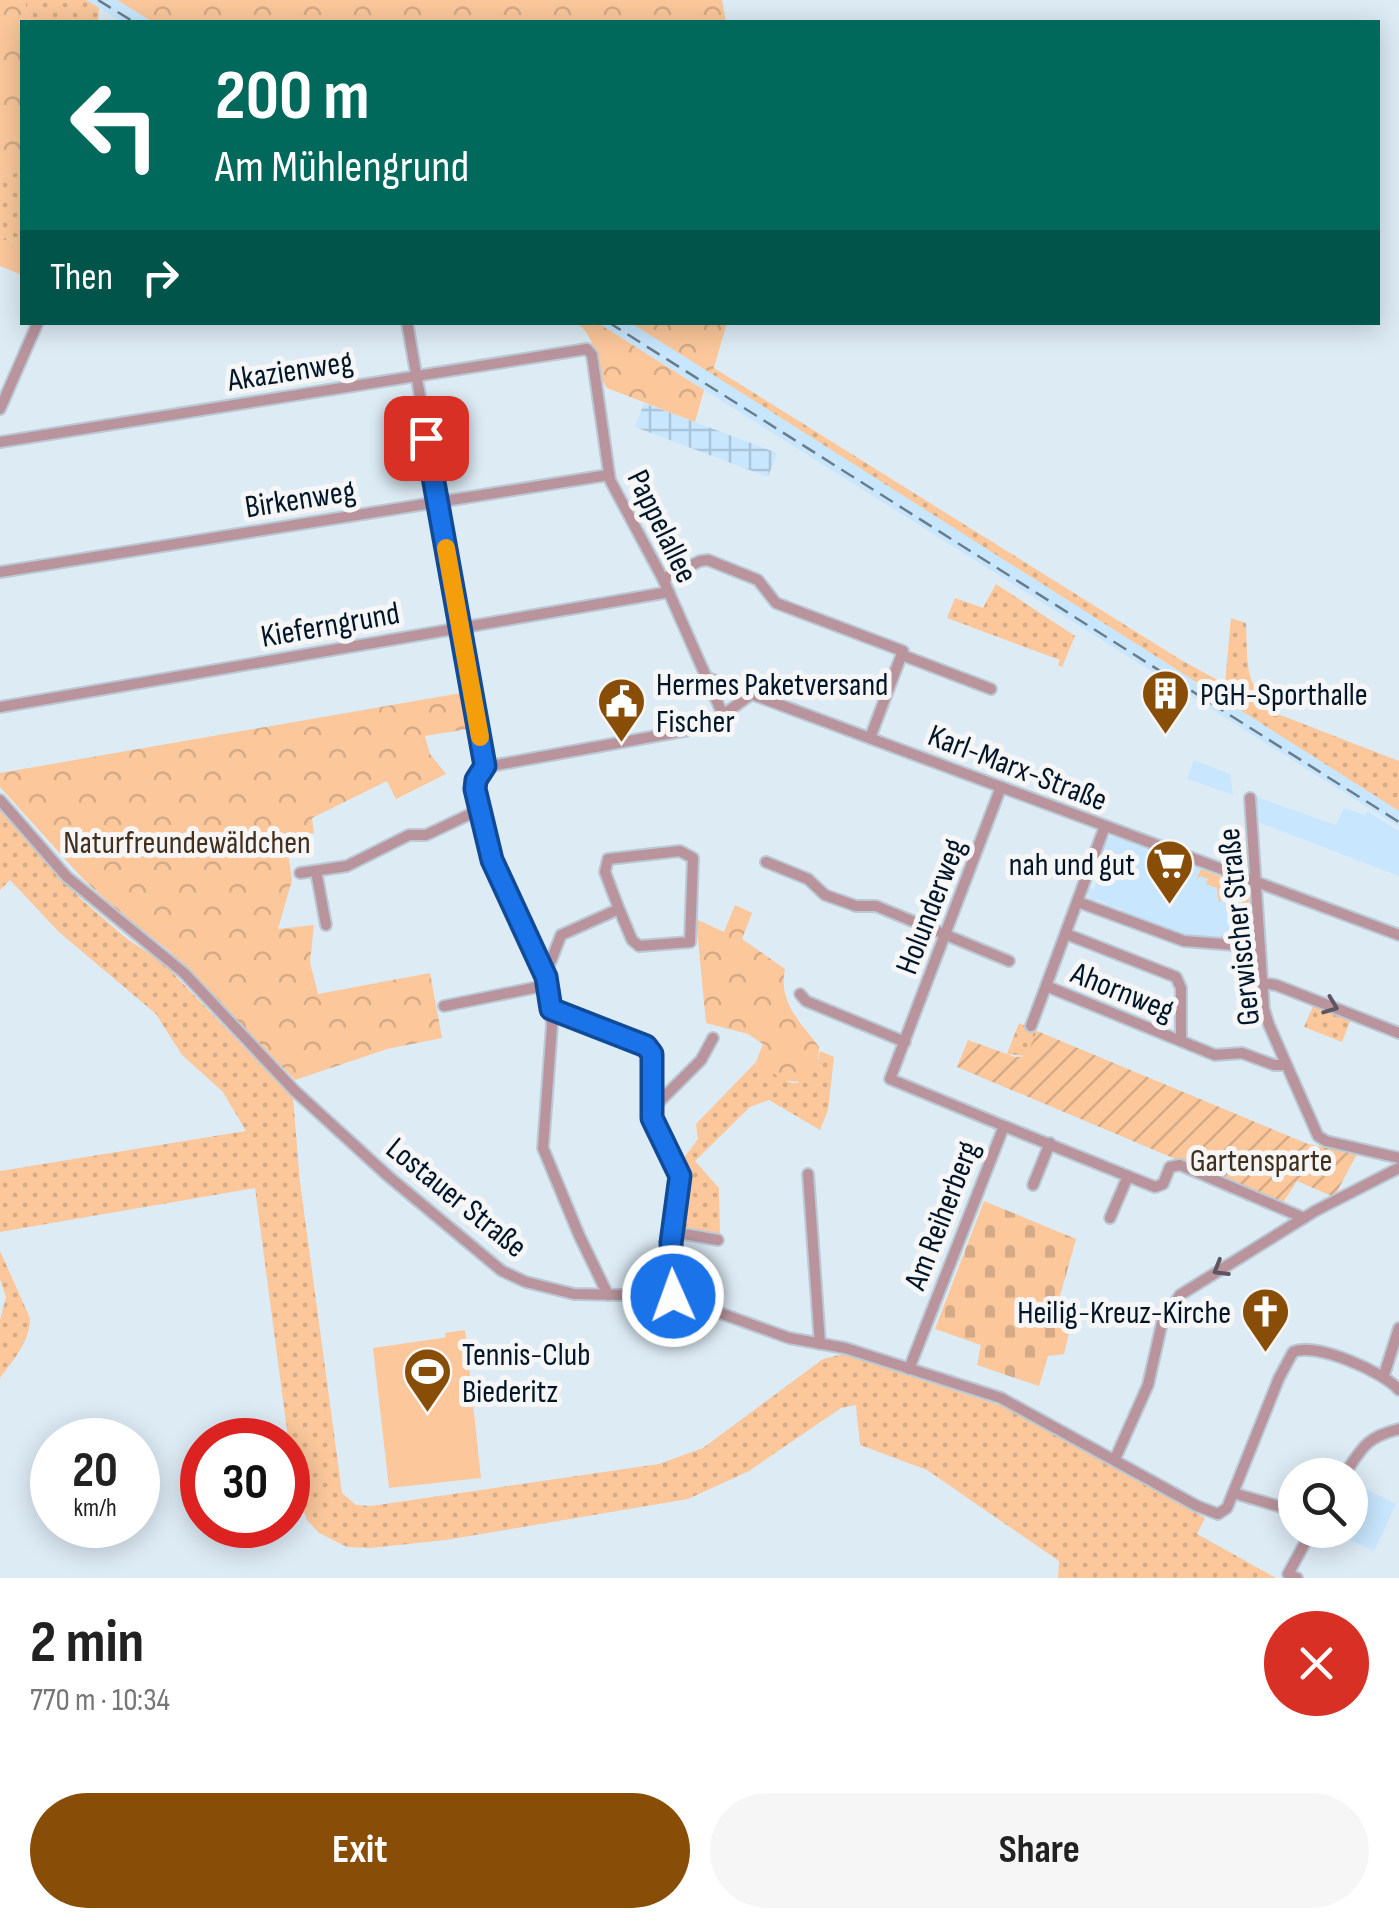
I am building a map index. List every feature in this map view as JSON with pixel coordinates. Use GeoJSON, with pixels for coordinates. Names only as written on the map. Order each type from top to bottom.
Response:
{"type":"FeatureCollection","features":[{"type":"Feature","properties":{"kind":"street"},"geometry":{"type":"LineString","coordinates":[[0,410],[37,325]]}},
{"type":"Feature","properties":{"kind":"street"},"geometry":{"type":"LineString","coordinates":[[407,325],[485,766],[476,780],[479,810],[499,880],[548,985],[551,1009],[543,1148],[578,1236],[608,1296]]}},
{"type":"Feature","properties":{"kind":"street","name":"Akazienweg"},"geometry":{"type":"LineString","coordinates":[[0,442],[588,350]]}},
{"type":"Feature","properties":{"kind":"street","name":"Pappelallee"},"geometry":{"type":"LineString","coordinates":[[588,350],[608,475],[663,579],[723,715]]}},
{"type":"Feature","properties":{"kind":"street","name":"Birkenweg"},"geometry":{"type":"LineString","coordinates":[[0,572],[608,475]]}},
{"type":"Feature","properties":{"kind":"street"},"geometry":{"type":"LineString","coordinates":[[663,579],[700,560],[708,560],[758,580],[776,602],[904,651],[870,738]]}},
{"type":"Feature","properties":{"kind":"street","name":"Kieferngrund"},"geometry":{"type":"LineString","coordinates":[[0,707],[668,592]]}},
{"type":"Feature","properties":{"kind":"street"},"geometry":{"type":"LineString","coordinates":[[902,656],[991,689]]}},
{"type":"Feature","properties":{"kind":"street","name":"Karl-Marx-Straße"},"geometry":{"type":"LineString","coordinates":[[708,678],[1399,935]]}},
{"type":"Feature","properties":{"kind":"street"},"geometry":{"type":"LineString","coordinates":[[485,766],[711,725],[752,694]]}},
{"type":"Feature","properties":{"kind":"street","name":"Holunderweg"},"geometry":{"type":"LineString","coordinates":[[1001,787],[890,1079],[1004,1126]]}},
{"type":"Feature","properties":{"kind":"street","name":"Gerwischer Straße"},"geometry":{"type":"LineString","coordinates":[[1250,798],[1266,1018],[1285,1065],[1320,1138],[1399,1158]]}},
{"type":"Feature","properties":{"kind":"street","name":"Lostauer Straße"},"geometry":{"type":"LineString","coordinates":[[0,800],[68,877],[184,974],[295,1091],[464,1242],[516,1278],[574,1294],[673,1296],[789,1338],[910,1368],[1011,1402],[1197,1506],[1221,1514],[1233,1493]]}},
{"type":"Feature","properties":{"kind":"street"},"geometry":{"type":"LineString","coordinates":[[300,873],[347,866],[409,835],[426,834],[479,810]]}},
{"type":"Feature","properties":{"kind":"street","name":"Ahornweg"},"geometry":{"type":"LineString","coordinates":[[1031,1026],[1106,826]]}},
{"type":"Feature","properties":{"kind":"street"},"geometry":{"type":"LineString","coordinates":[[680,851],[693,858],[690,942],[638,946],[619,909],[605,872],[608,859],[680,851]]}},
{"type":"Feature","properties":{"kind":"street"},"geometry":{"type":"LineString","coordinates":[[766,862],[808,879],[826,895],[856,906],[874,906],[1009,961]]}},
{"type":"Feature","properties":{"kind":"street"},"geometry":{"type":"LineString","coordinates":[[316,871],[326,925]]}},
{"type":"Feature","properties":{"kind":"street","name":"Ahornweg"},"geometry":{"type":"LineString","coordinates":[[1078,902],[1184,941],[1260,947]]}},
{"type":"Feature","properties":{"kind":"street"},"geometry":{"type":"LineString","coordinates":[[542,968],[551,961],[561,935],[619,909]]}},
{"type":"Feature","properties":{"kind":"street","name":"Ahornweg"},"geometry":{"type":"LineString","coordinates":[[1066,934],[1176,977],[1181,988],[1182,1042]]}},
{"type":"Feature","properties":{"kind":"street"},"geometry":{"type":"LineString","coordinates":[[1262,983],[1276,984],[1399,1032]]}},
{"type":"Feature","properties":{"kind":"street"},"geometry":{"type":"LineString","coordinates":[[444,1006],[548,985]]}},
{"type":"Feature","properties":{"kind":"street","name":"Ahornweg"},"geometry":{"type":"LineString","coordinates":[[1046,986],[1219,1056],[1242,1053],[1285,1065]]}},
{"type":"Feature","properties":{"kind":"street"},"geometry":{"type":"LineString","coordinates":[[800,994],[806,1001],[904,1042]]}},
{"type":"Feature","properties":{"kind":"street"},"geometry":{"type":"LineString","coordinates":[[551,1009],[649,1048],[653,1060],[651,1110],[659,1138],[680,1176],[673,1232],[673,1296]]}},
{"type":"Feature","properties":{"kind":"street"},"geometry":{"type":"LineString","coordinates":[[651,1110],[701,1060],[713,1038]]}},
{"type":"Feature","properties":{"kind":"street","name":"Am Reiherberg"},"geometry":{"type":"LineString","coordinates":[[910,1368],[1004,1126],[1158,1187],[1170,1168],[1178,1165],[1304,1218]]}},
{"type":"Feature","properties":{"kind":"street"},"geometry":{"type":"LineString","coordinates":[[1033,1185],[1050,1143]]}},
{"type":"Feature","properties":{"kind":"street"},"geometry":{"type":"LineString","coordinates":[[1115,1460],[1148,1384],[1159,1334],[1175,1301],[1185,1290],[1304,1218],[1399,1168]]}},
{"type":"Feature","properties":{"kind":"street"},"geometry":{"type":"LineString","coordinates":[[808,1174],[820,1344]]}},
{"type":"Feature","properties":{"kind":"street"},"geometry":{"type":"LineString","coordinates":[[1110,1218],[1128,1176]]}},
{"type":"Feature","properties":{"kind":"street"},"geometry":{"type":"LineString","coordinates":[[673,1232],[718,1240]]}},
{"type":"Feature","properties":{"kind":"street"},"geometry":{"type":"LineString","coordinates":[[1384,1375],[1399,1328]]}},
{"type":"Feature","properties":{"kind":"street"},"geometry":{"type":"LineString","coordinates":[[1278,1506],[1233,1493],[1293,1352],[1307,1348],[1384,1375],[1399,1390]]}},
{"type":"Feature","properties":{"kind":"street"},"geometry":{"type":"LineString","coordinates":[[1355,1458],[1377,1434],[1399,1428]]}},
{"type":"Feature","properties":{"kind":"street"},"geometry":{"type":"LineString","coordinates":[[1292,1576],[1304,1548]]}},
{"type":"Feature","properties":{"kind":"shaded area"},"geometry":{"type":"Polygon","coordinates":[[[86,0],[117,0],[150,20],[119,20],[86,0]]]}},
{"type":"Feature","properties":{"kind":"shaded area"},"geometry":{"type":"Polygon","coordinates":[[[601,325],[634,325],[733,387],[1399,811],[1399,827],[601,325]]]}},
{"type":"Feature","properties":{"kind":"shaded area"},"geometry":{"type":"Polygon","coordinates":[[[644,403],[777,453],[768,477],[635,427],[644,403]]]}},
{"type":"Feature","properties":{"kind":"shaded area"},"geometry":{"type":"Polygon","coordinates":[[[1194,760],[1230,774],[1233,795],[1187,779],[1194,760]]]}},
{"type":"Feature","properties":{"kind":"shaded area"},"geometry":{"type":"Polygon","coordinates":[[[1256,797],[1336,825],[1344,808],[1365,815],[1367,811],[1399,831],[1399,876],[1258,822],[1256,797]]]}},
{"type":"Feature","properties":{"kind":"shaded area"},"geometry":{"type":"Polygon","coordinates":[[[1114,836],[1248,887],[1252,940],[1185,937],[1122,915],[1123,910],[1113,906],[1110,910],[1106,903],[1096,899],[1093,904],[1086,890],[1094,889],[1098,877],[1092,874],[1095,867],[1101,869],[1108,851],[1102,848],[1106,838],[1114,836]]]}},
{"type":"Feature","properties":{"kind":"shaded area"},"geometry":{"type":"Polygon","coordinates":[[[1368,1490],[1396,1504],[1374,1551],[1367,1548],[1368,1490]]]}},
{"type":"Feature","properties":{"kind":"green space"},"geometry":{"type":"Polygon","coordinates":[[[0,0],[25,0],[28,20],[20,20],[20,172],[0,178],[0,0]]]}},
{"type":"Feature","properties":{"kind":"green space"},"geometry":{"type":"Polygon","coordinates":[[[25,0],[86,0],[99,8],[98,20],[28,20],[25,0]]]}},
{"type":"Feature","properties":{"kind":"green space"},"geometry":{"type":"Polygon","coordinates":[[[117,0],[722,0],[726,20],[150,20],[117,0]]]}},
{"type":"Feature","properties":{"kind":"green space"},"geometry":{"type":"Polygon","coordinates":[[[20,171],[20,244],[0,236],[0,178],[20,171]]]}},
{"type":"Feature","properties":{"kind":"green space"},"geometry":{"type":"Polygon","coordinates":[[[0,236],[20,244],[20,274],[0,266],[0,236]]]}},
{"type":"Feature","properties":{"kind":"green space"},"geometry":{"type":"Polygon","coordinates":[[[579,325],[601,325],[704,390],[695,422],[607,388],[579,325]]]}},
{"type":"Feature","properties":{"kind":"green space"},"geometry":{"type":"Polygon","coordinates":[[[634,325],[726,325],[712,374],[634,325]]]}},
{"type":"Feature","properties":{"kind":"green space"},"geometry":{"type":"Polygon","coordinates":[[[714,368],[1225,684],[1231,618],[1246,623],[1249,672],[1265,702],[1275,713],[1399,761],[1399,811],[712,374],[714,368]]]}},
{"type":"Feature","properties":{"kind":"green space"},"geometry":{"type":"Polygon","coordinates":[[[996,584],[1075,636],[1062,667],[1058,665],[1060,660],[947,618],[955,598],[983,608],[996,584]]]}},
{"type":"Feature","properties":{"kind":"green space","name":"Naturfreundewäldchen"},"geometry":{"type":"Polygon","coordinates":[[[461,693],[468,729],[425,736],[430,754],[446,774],[396,799],[387,781],[312,818],[314,833],[286,839],[292,880],[278,929],[314,925],[310,962],[318,994],[430,973],[442,1038],[387,1049],[295,1080],[168,950],[84,880],[0,787],[0,773],[461,693]]]}},
{"type":"Feature","properties":{"kind":"green space"},"geometry":{"type":"Polygon","coordinates":[[[0,810],[81,899],[126,938],[163,963],[293,1098],[300,1182],[342,1493],[356,1505],[371,1506],[659,1464],[703,1448],[823,1359],[843,1354],[1008,1408],[1205,1518],[1197,1534],[1276,1578],[1058,1578],[1059,1561],[927,1470],[860,1445],[856,1405],[841,1408],[749,1471],[688,1499],[446,1540],[370,1548],[347,1547],[319,1533],[310,1523],[310,1418],[285,1418],[255,1188],[0,1232],[0,1171],[246,1131],[223,1092],[182,1055],[156,1014],[59,932],[10,880],[0,890],[0,810]]]}},
{"type":"Feature","properties":{"kind":"green space"},"geometry":{"type":"Polygon","coordinates":[[[1201,869],[1248,887],[1252,940],[1222,940],[1221,932],[1223,937],[1240,939],[1241,933],[1249,933],[1248,909],[1242,909],[1242,899],[1221,899],[1219,904],[1217,888],[1206,884],[1208,879],[1200,876],[1196,880],[1201,869]]]}},
{"type":"Feature","properties":{"kind":"green space"},"geometry":{"type":"Polygon","coordinates":[[[735,905],[752,913],[742,939],[785,969],[788,1002],[819,1047],[818,1064],[807,1068],[805,1080],[786,1080],[756,1062],[763,1044],[748,1034],[706,1023],[696,919],[724,932],[735,905]]]}},
{"type":"Feature","properties":{"kind":"green space"},"geometry":{"type":"Polygon","coordinates":[[[1314,1004],[1351,1019],[1342,1042],[1304,1027],[1314,1004]]]}},
{"type":"Feature","properties":{"kind":"green space"},"geometry":{"type":"Polygon","coordinates":[[[1019,1023],[1037,1031],[1027,1056],[1007,1054],[1019,1023]]]}},
{"type":"Feature","properties":{"kind":"green space","name":"Gartensparte"},"geometry":{"type":"Polygon","coordinates":[[[1037,1031],[1308,1144],[1357,1154],[1334,1197],[1297,1181],[1282,1204],[957,1067],[968,1040],[1015,1057],[1026,1056],[1037,1031]]]}},
{"type":"Feature","properties":{"kind":"green space"},"geometry":{"type":"Polygon","coordinates":[[[820,1051],[834,1057],[828,1110],[820,1130],[769,1100],[750,1107],[695,1161],[719,1188],[720,1237],[681,1231],[678,1228],[684,1175],[678,1166],[698,1139],[696,1124],[756,1062],[791,1083],[798,1083],[807,1068],[818,1063],[820,1051]]]}},
{"type":"Feature","properties":{"kind":"green space"},"geometry":{"type":"Polygon","coordinates":[[[984,1201],[1076,1239],[1053,1321],[1069,1333],[1064,1354],[1048,1356],[1039,1386],[977,1365],[981,1345],[935,1329],[984,1201]]]}},
{"type":"Feature","properties":{"kind":"green space"},"geometry":{"type":"Polygon","coordinates":[[[0,1251],[30,1318],[24,1343],[0,1378],[0,1320],[6,1297],[0,1279],[0,1251]]]}},
{"type":"Feature","properties":{"kind":"green space","name":"Tennis-Club Biederitz"},"geometry":{"type":"Polygon","coordinates":[[[465,1330],[481,1478],[389,1488],[373,1348],[442,1338],[445,1333],[465,1330]]]}},
{"type":"Feature","properties":{"kind":"railway"},"geometry":{"type":"LineString","coordinates":[[98,0],[131,20]]}},
{"type":"Feature","properties":{"kind":"railway"},"geometry":{"type":"LineString","coordinates":[[613,325],[1399,822]]}},
{"type":"Feature","properties":{"kind":"slow traffic"},"geometry":{"type":"LineString","coordinates":[[446,548],[480,737]]}},
{"type":"Feature","properties":{"kind":"place","name":"PGH-Sporthalle"},"geometry":{"type":"Point","coordinates":[1165,736]}},
{"type":"Feature","properties":{"kind":"place","name":"Hermes Paketversand Fischer"},"geometry":{"type":"Point","coordinates":[621,744]}},
{"type":"Feature","properties":{"kind":"place","name":"nah und gut"},"geometry":{"type":"Point","coordinates":[1170,906]}},
{"type":"Feature","properties":{"kind":"place","name":"Heilig-Kreuz-Kirche"},"geometry":{"type":"Point","coordinates":[1266,1354]}},
{"type":"Feature","properties":{"kind":"place","name":"Tennis-Club Biederitz"},"geometry":{"type":"Point","coordinates":[427,1414]}},
{"type":"Feature","properties":{"kind":"route"},"geometry":{"type":"LineString","coordinates":[[426,438],[485,766],[475,789],[492,860],[546,977],[551,1009],[646,1046],[652,1054],[652,1118],[680,1176],[671,1243],[673,1296]]}}]}
